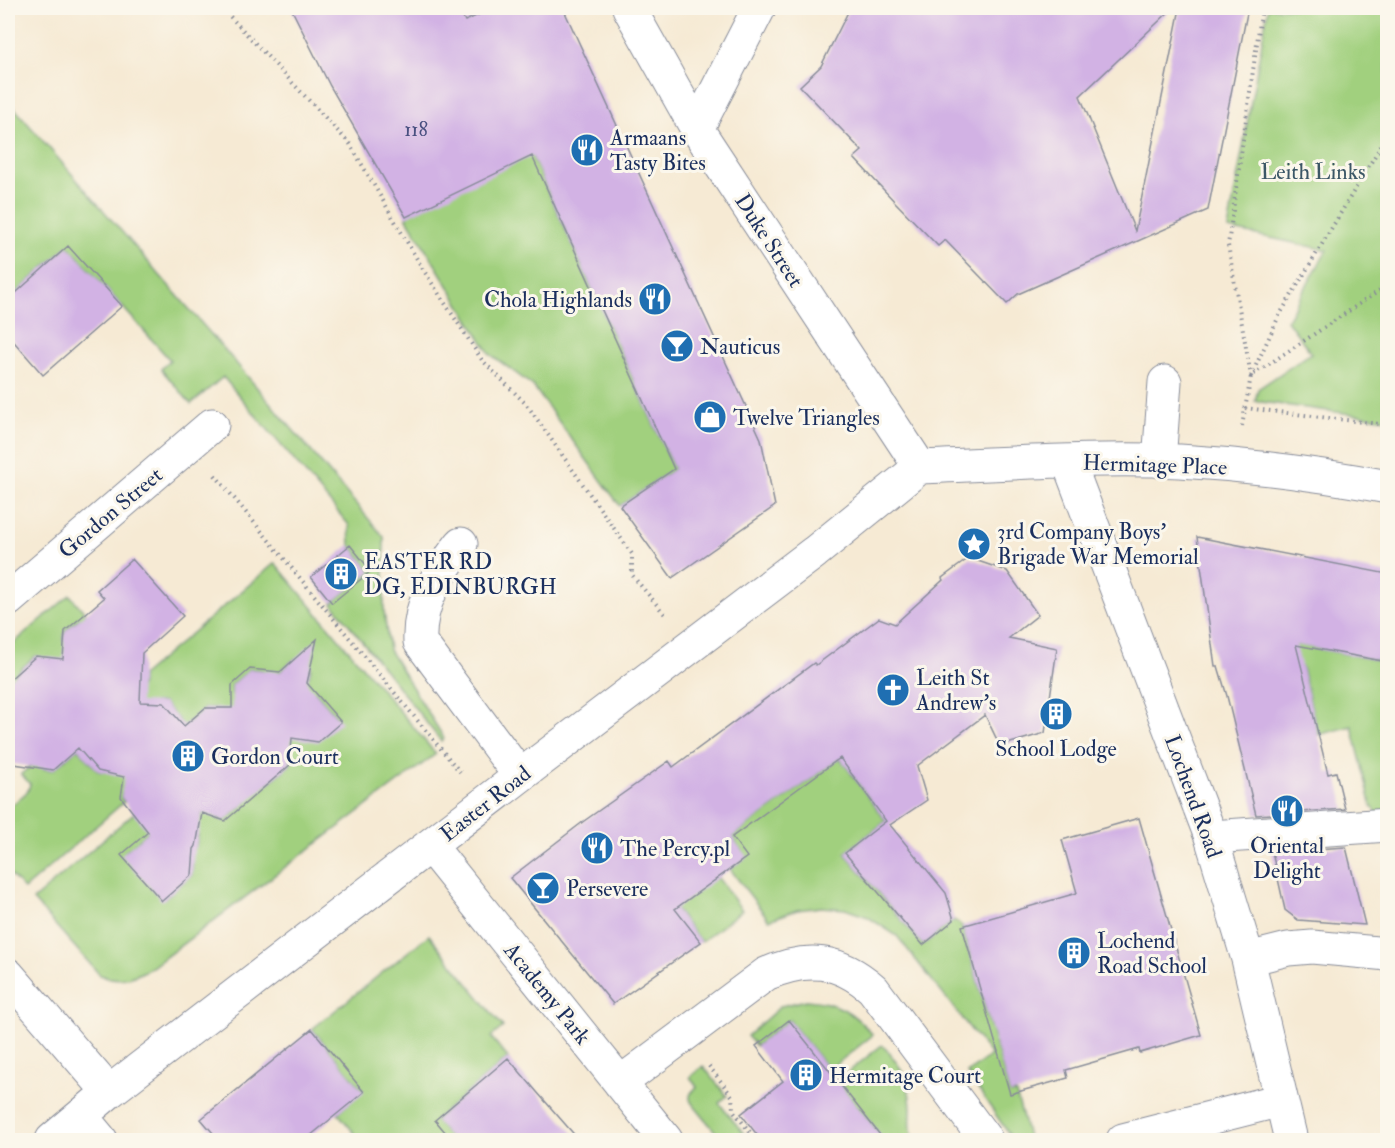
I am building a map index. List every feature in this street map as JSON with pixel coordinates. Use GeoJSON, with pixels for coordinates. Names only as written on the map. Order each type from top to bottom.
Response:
{"type":"FeatureCollection","features":[{"type":"Feature","properties":{"kind":"street","name":"Duke Street"},"geometry":{"type":"LineString","coordinates":[[629,8],[697,129],[920,467]]}},
{"type":"Feature","properties":{"kind":"street"},"geometry":{"type":"LineString","coordinates":[[697,129],[759,8]]}},
{"type":"Feature","properties":{"kind":"street"},"geometry":{"type":"LineString","coordinates":[[1159,461],[1165,382]]}},
{"type":"Feature","properties":{"kind":"street","name":"Gordon Street"},"geometry":{"type":"LineString","coordinates":[[8,600],[201,435]]}},
{"type":"Feature","properties":{"kind":"street","name":"Hermitage Place"},"geometry":{"type":"LineString","coordinates":[[920,467],[1068,461],[1159,461],[1235,466],[1388,487]]}},
{"type":"Feature","properties":{"kind":"street","name":"Lochend Road"},"geometry":{"type":"LineString","coordinates":[[1068,461],[1211,837],[1248,959],[1291,1140]]}},
{"type":"Feature","properties":{"kind":"street","name":"Easter Road"},"geometry":{"type":"LineString","coordinates":[[52,1140],[91,1128],[109,1092],[815,552],[920,467]]}},
{"type":"Feature","properties":{"kind":"street"},"geometry":{"type":"LineString","coordinates":[[460,544],[424,602],[419,628],[420,642],[520,776]]}},
{"type":"Feature","properties":{"kind":"street"},"geometry":{"type":"LineString","coordinates":[[1211,837],[1388,825]]}},
{"type":"Feature","properties":{"kind":"street","name":"Academy Park"},"geometry":{"type":"LineString","coordinates":[[430,846],[666,1140]]}},
{"type":"Feature","properties":{"kind":"street"},"geometry":{"type":"LineString","coordinates":[[1248,959],[1288,949],[1312,947],[1388,954]]}},
{"type":"Feature","properties":{"kind":"street"},"geometry":{"type":"LineString","coordinates":[[620,1083],[766,974],[784,966],[804,962],[823,963],[838,966],[863,980],[873,989],[986,1140]]}},
{"type":"Feature","properties":{"kind":"street"},"geometry":{"type":"LineString","coordinates":[[8,975],[109,1092]]}},
{"type":"Feature","properties":{"kind":"street"},"geometry":{"type":"LineString","coordinates":[[1123,1140],[1281,1100]]}},
{"type":"Feature","properties":{"kind":"path"},"geometry":{"type":"LineString","coordinates":[[222,8],[350,144],[424,271],[482,360],[527,405],[632,554],[633,575],[690,646]]}},
{"type":"Feature","properties":{"kind":"path"},"geometry":{"type":"LineString","coordinates":[[1251,376],[1228,245],[1262,8]]}},
{"type":"Feature","properties":{"kind":"path"},"geometry":{"type":"LineString","coordinates":[[1235,466],[1251,376],[1279,316],[1388,134]]}},
{"type":"Feature","properties":{"kind":"path"},"geometry":{"type":"LineString","coordinates":[[1251,376],[1388,285]]}},
{"type":"Feature","properties":{"kind":"path"},"geometry":{"type":"LineString","coordinates":[[1245,408],[1388,425]]}},
{"type":"Feature","properties":{"kind":"path"},"geometry":{"type":"LineString","coordinates":[[201,435],[486,803]]}},
{"type":"Feature","properties":{"kind":"path"},"geometry":{"type":"LineString","coordinates":[[685,1034],[732,1096],[733,1110],[756,1140]]}},
{"type":"Feature","properties":{"kind":"green space","name":"Leith Links"},"geometry":{"type":"Polygon","coordinates":[[[1268,8],[1387,8],[1387,419],[1255,401],[1258,389],[1311,353],[1287,320],[1327,250],[1228,229],[1268,8]]]}},
{"type":"Feature","properties":{"kind":"green space"},"geometry":{"type":"Polygon","coordinates":[[[10,103],[384,537],[384,611],[389,650],[444,738],[441,741],[332,603],[371,571],[350,545],[349,525],[223,377],[191,404],[161,369],[170,360],[68,246],[8,300],[8,105],[10,103]]]}},
{"type":"Feature","properties":{"kind":"green space"},"geometry":{"type":"Polygon","coordinates":[[[508,103],[674,469],[620,506],[533,386],[490,354],[406,217],[508,103]]]}},
{"type":"Feature","properties":{"kind":"green space"},"geometry":{"type":"Polygon","coordinates":[[[275,563],[436,754],[152,967],[140,974],[121,979],[100,975],[33,900],[134,813],[155,826],[125,852],[165,898],[192,875],[193,862],[187,854],[196,846],[198,835],[190,825],[209,809],[218,819],[225,821],[247,802],[248,790],[257,783],[267,785],[290,765],[291,752],[285,744],[302,730],[336,726],[336,716],[315,692],[310,692],[298,685],[309,676],[311,668],[302,658],[296,658],[270,680],[262,670],[250,669],[232,685],[232,694],[241,705],[226,718],[217,708],[205,708],[184,726],[164,703],[154,703],[145,710],[131,695],[141,686],[141,676],[275,563]]]}},
{"type":"Feature","properties":{"kind":"green space"},"geometry":{"type":"Polygon","coordinates":[[[70,595],[90,619],[79,619],[65,631],[64,640],[76,652],[56,670],[36,656],[15,674],[13,703],[8,697],[8,648],[70,595]]]}},
{"type":"Feature","properties":{"kind":"green space"},"geometry":{"type":"Polygon","coordinates":[[[1268,639],[1387,662],[1387,819],[1384,819],[1372,807],[1352,726],[1318,735],[1302,668],[1268,639]]]}},
{"type":"Feature","properties":{"kind":"green space"},"geometry":{"type":"Polygon","coordinates":[[[78,748],[98,771],[104,772],[116,763],[133,783],[122,793],[121,798],[124,802],[24,889],[8,872],[8,807],[28,791],[30,784],[21,774],[37,761],[44,769],[53,770],[78,748]]]}},
{"type":"Feature","properties":{"kind":"green space"},"geometry":{"type":"Polygon","coordinates":[[[840,758],[886,821],[845,853],[923,945],[954,920],[962,926],[1010,1094],[1016,1093],[1029,1140],[1013,1140],[967,1073],[991,1055],[897,936],[868,917],[845,909],[821,907],[797,910],[769,920],[730,869],[746,857],[732,837],[840,758]]]}},
{"type":"Feature","properties":{"kind":"green space"},"geometry":{"type":"Polygon","coordinates":[[[718,878],[742,910],[701,942],[661,891],[718,878]]]}},
{"type":"Feature","properties":{"kind":"green space"},"geometry":{"type":"Polygon","coordinates":[[[429,935],[503,1027],[491,1037],[508,1058],[435,1120],[452,1140],[360,1140],[338,1113],[363,1091],[312,1029],[429,935]]]}},
{"type":"Feature","properties":{"kind":"green space"},"geometry":{"type":"Polygon","coordinates":[[[806,1000],[827,1003],[844,1009],[873,1035],[829,1070],[789,1020],[756,1046],[747,1036],[781,1006],[806,1000]]]}},
{"type":"Feature","properties":{"kind":"green space"},"geometry":{"type":"Polygon","coordinates":[[[882,1045],[899,1066],[909,1089],[911,1128],[914,1140],[884,1140],[837,1081],[882,1045]]]}},
{"type":"Feature","properties":{"kind":"green space"},"geometry":{"type":"Polygon","coordinates":[[[703,1066],[727,1096],[719,1103],[749,1140],[722,1140],[691,1102],[691,1093],[697,1087],[690,1077],[703,1066]]]}},
{"type":"Feature","properties":{"kind":"building"},"geometry":{"type":"Polygon","coordinates":[[[291,8],[458,8],[465,21],[494,8],[563,8],[761,439],[775,506],[672,578],[620,506],[674,469],[532,156],[406,217],[330,86],[291,8]]]}},
{"type":"Feature","properties":{"kind":"building"},"geometry":{"type":"Polygon","coordinates":[[[850,8],[1173,8],[1080,96],[1135,231],[1180,8],[1248,8],[1208,210],[1018,294],[1007,304],[945,240],[938,246],[896,203],[854,158],[862,151],[800,86],[821,66],[850,8]]]}},
{"type":"Feature","properties":{"kind":"building"},"geometry":{"type":"Polygon","coordinates":[[[68,246],[122,306],[43,375],[8,335],[8,300],[68,246]]]}},
{"type":"Feature","properties":{"kind":"building"},"geometry":{"type":"Polygon","coordinates":[[[1197,537],[1388,574],[1388,662],[1296,645],[1328,774],[1336,772],[1345,809],[1256,815],[1227,696],[1218,666],[1215,666],[1197,537]]]}},
{"type":"Feature","properties":{"kind":"building","name":"EASTER RD DG, EDINBURGH"},"geometry":{"type":"Polygon","coordinates":[[[350,545],[371,571],[332,603],[311,577],[350,545]]]}},
{"type":"Feature","properties":{"kind":"building"},"geometry":{"type":"Polygon","coordinates":[[[969,558],[1007,571],[1038,615],[1009,638],[1057,648],[1045,733],[1000,746],[985,715],[917,766],[927,800],[890,825],[946,893],[954,920],[923,945],[845,853],[886,821],[840,758],[732,837],[747,857],[675,909],[701,942],[613,1004],[510,878],[584,821],[669,761],[673,767],[879,618],[895,624],[943,580],[942,578],[969,558]]]}},
{"type":"Feature","properties":{"kind":"building","name":"Gordon Court"},"geometry":{"type":"Polygon","coordinates":[[[132,559],[183,616],[142,653],[140,702],[164,703],[184,726],[205,708],[232,708],[232,685],[250,669],[280,672],[317,639],[307,683],[341,722],[318,742],[292,738],[290,765],[225,821],[202,813],[194,849],[192,875],[162,901],[121,855],[148,832],[121,797],[124,777],[98,771],[78,748],[53,770],[8,763],[8,681],[36,656],[63,659],[65,631],[104,598],[97,590],[132,559]]]}},
{"type":"Feature","properties":{"kind":"building","name":"Lochend Road School"},"geometry":{"type":"Polygon","coordinates":[[[1139,818],[1201,1035],[1140,1053],[1139,1049],[1066,1070],[1068,1078],[1010,1094],[962,926],[1077,893],[1062,840],[1139,818]]]}},
{"type":"Feature","properties":{"kind":"building"},"geometry":{"type":"Polygon","coordinates":[[[1346,847],[1365,925],[1298,920],[1285,910],[1272,852],[1346,847]]]}},
{"type":"Feature","properties":{"kind":"building","name":"Hermitage Court"},"geometry":{"type":"Polygon","coordinates":[[[789,1020],[884,1140],[761,1140],[741,1114],[783,1081],[756,1046],[789,1020]]]}},
{"type":"Feature","properties":{"kind":"building"},"geometry":{"type":"Polygon","coordinates":[[[312,1029],[364,1092],[305,1140],[219,1140],[201,1119],[312,1029]]]}},
{"type":"Feature","properties":{"kind":"building"},"geometry":{"type":"Polygon","coordinates":[[[508,1058],[579,1140],[452,1140],[435,1120],[508,1058]]]}},
{"type":"Feature","properties":{"kind":"place","name":"Armaans Tasty Bites"},"geometry":{"type":"Point","coordinates":[587,150]}},
{"type":"Feature","properties":{"kind":"place","name":"Chola Highlands"},"geometry":{"type":"Point","coordinates":[655,299]}},
{"type":"Feature","properties":{"kind":"place","name":"Nauticus"},"geometry":{"type":"Point","coordinates":[677,346]}},
{"type":"Feature","properties":{"kind":"place","name":"Twelve Triangles"},"geometry":{"type":"Point","coordinates":[710,417]}},
{"type":"Feature","properties":{"kind":"place","name":"3rd Company Boys' Brigade War Memorial"},"geometry":{"type":"Point","coordinates":[974,544]}},
{"type":"Feature","properties":{"kind":"place","name":"EASTER RD DG, EDINBURGH"},"geometry":{"type":"Point","coordinates":[341,574]}},
{"type":"Feature","properties":{"kind":"place","name":"Leith St Andrew's"},"geometry":{"type":"Point","coordinates":[893,690]}},
{"type":"Feature","properties":{"kind":"place","name":"School Lodge"},"geometry":{"type":"Point","coordinates":[1056,714]}},
{"type":"Feature","properties":{"kind":"place","name":"Gordon Court"},"geometry":{"type":"Point","coordinates":[188,756]}},
{"type":"Feature","properties":{"kind":"place","name":"Oriental Delight"},"geometry":{"type":"Point","coordinates":[1287,811]}},
{"type":"Feature","properties":{"kind":"place","name":"The Percy.pl"},"geometry":{"type":"Point","coordinates":[597,848]}},
{"type":"Feature","properties":{"kind":"place","name":"Persevere"},"geometry":{"type":"Point","coordinates":[543,888]}},
{"type":"Feature","properties":{"kind":"place","name":"Lochend Road School"},"geometry":{"type":"Point","coordinates":[1074,953]}},
{"type":"Feature","properties":{"kind":"place","name":"Hermitage Court"},"geometry":{"type":"Point","coordinates":[806,1075]}}]}
